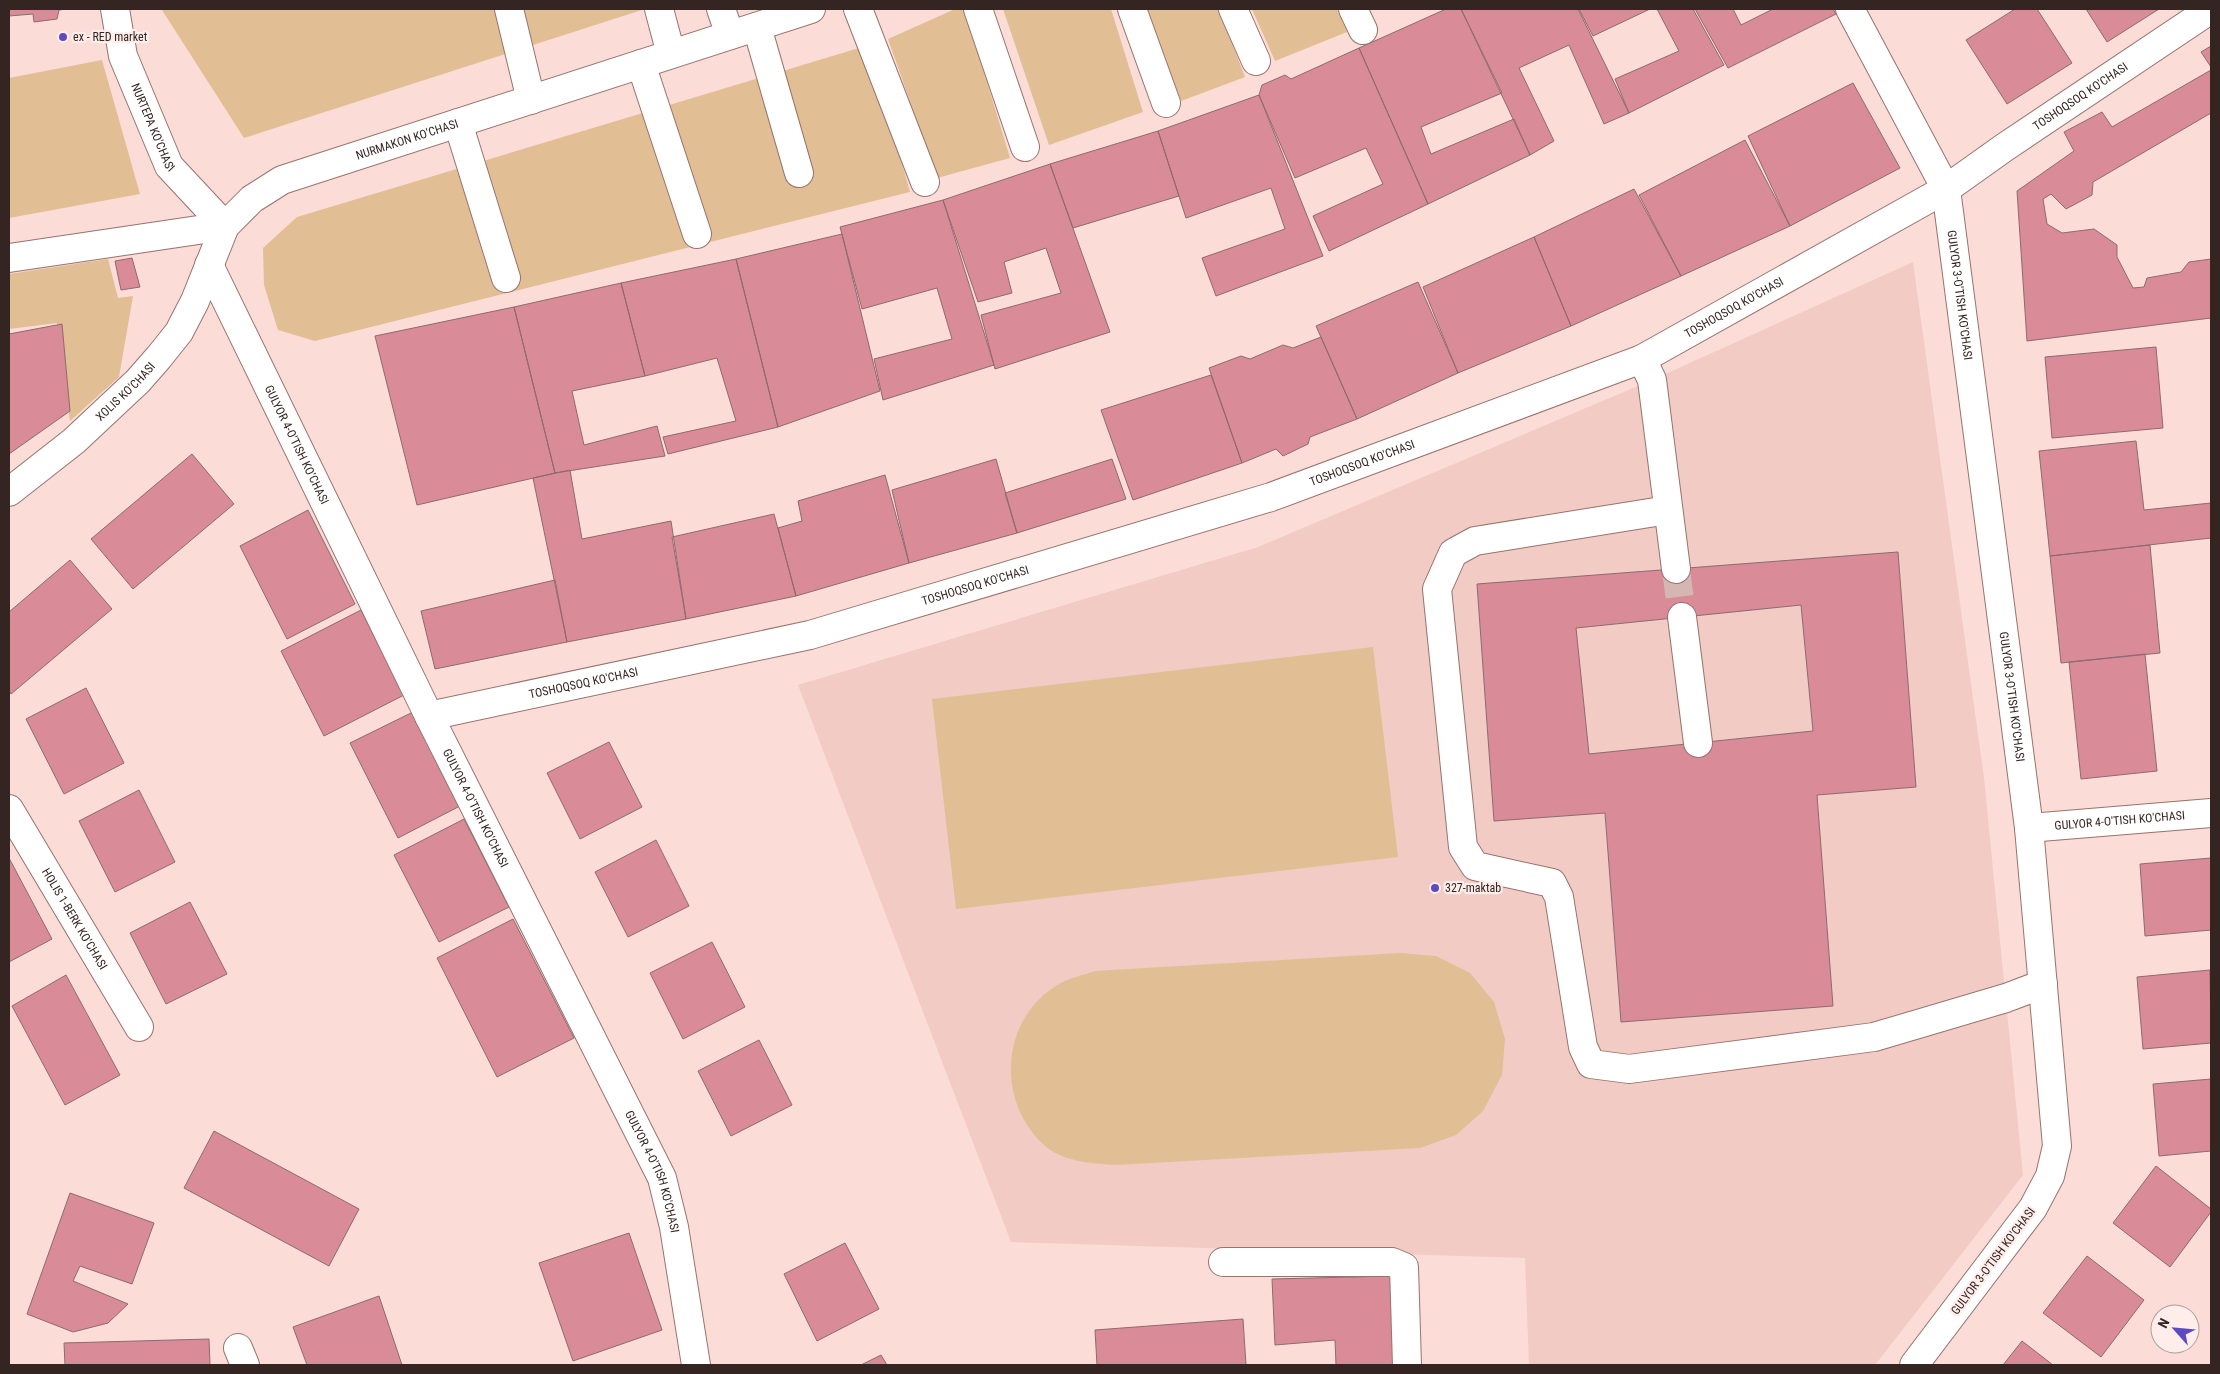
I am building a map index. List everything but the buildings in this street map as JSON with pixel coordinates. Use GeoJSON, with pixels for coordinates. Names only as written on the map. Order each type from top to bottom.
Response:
{"type":"FeatureCollection","features":[{"type":"Feature","properties":{"kind":"street","name":"NURTEPA KO'CHASI"},"geometry":{"type":"LineString","coordinates":[[115,9],[123,56],[168,166],[225,226]]}},
{"type":"Feature","properties":{"kind":"street"},"geometry":{"type":"LineString","coordinates":[[509,9],[531,100]]}},
{"type":"Feature","properties":{"kind":"street"},"geometry":{"type":"LineString","coordinates":[[659,9],[671,54]]}},
{"type":"Feature","properties":{"kind":"street"},"geometry":{"type":"LineString","coordinates":[[721,9],[730,35]]}},
{"type":"Feature","properties":{"kind":"street","name":"NURMAKON KO'CHASI"},"geometry":{"type":"LineString","coordinates":[[225,226],[252,199],[282,180],[810,9]]}},
{"type":"Feature","properties":{"kind":"street"},"geometry":{"type":"LineString","coordinates":[[858,9],[925,182]]}},
{"type":"Feature","properties":{"kind":"street"},"geometry":{"type":"LineString","coordinates":[[978,9],[1024,147]]}},
{"type":"Feature","properties":{"kind":"street"},"geometry":{"type":"LineString","coordinates":[[1132,9],[1166,103]]}},
{"type":"Feature","properties":{"kind":"street"},"geometry":{"type":"LineString","coordinates":[[1233,9],[1256,61]]}},
{"type":"Feature","properties":{"kind":"street","name":"GULYOR 3-O'TISH KO'CHASI"},"geometry":{"type":"LineString","coordinates":[[1850,9],[1946,189],[2028,828],[2057,1146],[2050,1176],[2033,1208],[1914,1365]]}},
{"type":"Feature","properties":{"kind":"street","name":"TOSHOQSOQ KO'CHASI"},"geometry":{"type":"LineString","coordinates":[[429,716],[810,635],[1271,497],[1642,358],[1946,189],[2005,146],[2211,9]]}},
{"type":"Feature","properties":{"kind":"street"},"geometry":{"type":"LineString","coordinates":[[757,26],[799,173]]}},
{"type":"Feature","properties":{"kind":"street"},"geometry":{"type":"LineString","coordinates":[[641,64],[697,234]]}},
{"type":"Feature","properties":{"kind":"street"},"geometry":{"type":"LineString","coordinates":[[458,123],[506,278]]}},
{"type":"Feature","properties":{"kind":"street"},"geometry":{"type":"LineString","coordinates":[[9,258],[225,226]]}},
{"type":"Feature","properties":{"kind":"street","name":"XOLIS KO'CHASI"},"geometry":{"type":"LineString","coordinates":[[9,492],[74,441],[138,381],[160,357],[179,332],[225,226]]}},
{"type":"Feature","properties":{"kind":"street","name":"GULYOR 4-O'TISH KO'CHASI"},"geometry":{"type":"LineString","coordinates":[[209,266],[429,716],[662,1178],[674,1227],[696,1365]]}},
{"type":"Feature","properties":{"kind":"street"},"geometry":{"type":"LineString","coordinates":[[1642,358],[1652,380],[1676,569]]}},
{"type":"Feature","properties":{"kind":"street"},"geometry":{"type":"LineString","coordinates":[[1668,510],[1475,541],[1453,553],[1437,589],[1463,847],[1475,866],[1552,883],[1559,897],[1583,1047],[1591,1064],[1629,1069],[1874,1037],[2006,998],[2043,984]]}},
{"type":"Feature","properties":{"kind":"street"},"geometry":{"type":"LineString","coordinates":[[1682,617],[1698,742]]}},
{"type":"Feature","properties":{"kind":"street","name":"HOLIS 1-BERK KO'CHASI"},"geometry":{"type":"LineString","coordinates":[[9,809],[139,1027]]}},
{"type":"Feature","properties":{"kind":"street","name":"GULYOR 4-O'TISH KO'CHASI"},"geometry":{"type":"LineString","coordinates":[[2028,828],[2211,813]]}},
{"type":"Feature","properties":{"kind":"street"},"geometry":{"type":"LineString","coordinates":[[1223,1262],[1392,1262],[1404,1267],[1407,1365]]}},
{"type":"Feature","properties":{"kind":"shaded area"},"geometry":{"type":"Polygon","coordinates":[[[645,9],[244,138],[162,10],[645,9]]]}},
{"type":"Feature","properties":{"kind":"shaded area"},"geometry":{"type":"Polygon","coordinates":[[[955,9],[965,9],[1010,158],[937,178],[888,39],[955,9]]]}},
{"type":"Feature","properties":{"kind":"shaded area"},"geometry":{"type":"Polygon","coordinates":[[[1003,9],[1111,9],[1143,112],[1049,145],[1003,9]]]}},
{"type":"Feature","properties":{"kind":"shaded area"},"geometry":{"type":"Polygon","coordinates":[[[1147,9],[1219,9],[1245,77],[1181,101],[1147,9]]]}},
{"type":"Feature","properties":{"kind":"shaded area"},"geometry":{"type":"Polygon","coordinates":[[[1252,9],[1337,9],[1347,32],[1275,61],[1252,9]]]}},
{"type":"Feature","properties":{"kind":"shaded area"},"geometry":{"type":"Polygon","coordinates":[[[869,45],[910,192],[315,341],[278,330],[264,285],[263,248],[297,217],[869,45]]]}},
{"type":"Feature","properties":{"kind":"shaded area"},"geometry":{"type":"Polygon","coordinates":[[[102,60],[140,194],[9,218],[9,78],[102,60]]]}},
{"type":"Feature","properties":{"kind":"shaded area"},"geometry":{"type":"Polygon","coordinates":[[[108,259],[118,298],[133,296],[119,377],[70,421],[57,323],[9,329],[9,274],[108,259]]]}},
{"type":"Feature","properties":{"kind":"shaded area","name":"327-maktab"},"geometry":{"type":"Polygon","coordinates":[[[1913,262],[1984,778],[2023,1175],[1875,1365],[1529,1365],[1525,1258],[1011,1242],[798,685],[1258,547],[1652,380],[1913,262]]]}},
{"type":"Feature","properties":{"kind":"shaded area"},"geometry":{"type":"Polygon","coordinates":[[[1373,647],[1398,857],[956,909],[932,699],[1373,647]]]}},
{"type":"Feature","properties":{"kind":"shaded area"},"geometry":{"type":"Polygon","coordinates":[[[1400,953],[1436,956],[1470,973],[1494,1002],[1505,1039],[1502,1075],[1483,1111],[1456,1135],[1420,1148],[1115,1165],[1077,1160],[1059,1155],[1043,1144],[1028,1126],[1017,1105],[1012,1083],[1011,1060],[1016,1038],[1025,1017],[1040,999],[1067,980],[1095,971],[1400,953]]]}},
{"type":"Feature","properties":{"kind":"tunnel"},"geometry":{"type":"LineString","coordinates":[[1676,569],[1682,617]]}},
{"type":"Feature","properties":{"kind":"place","name":"ex - RED market"},"geometry":{"type":"Point","coordinates":[63,37]}},
{"type":"Feature","properties":{"kind":"place","name":"327-maktab"},"geometry":{"type":"Point","coordinates":[1435,888]}}]}
